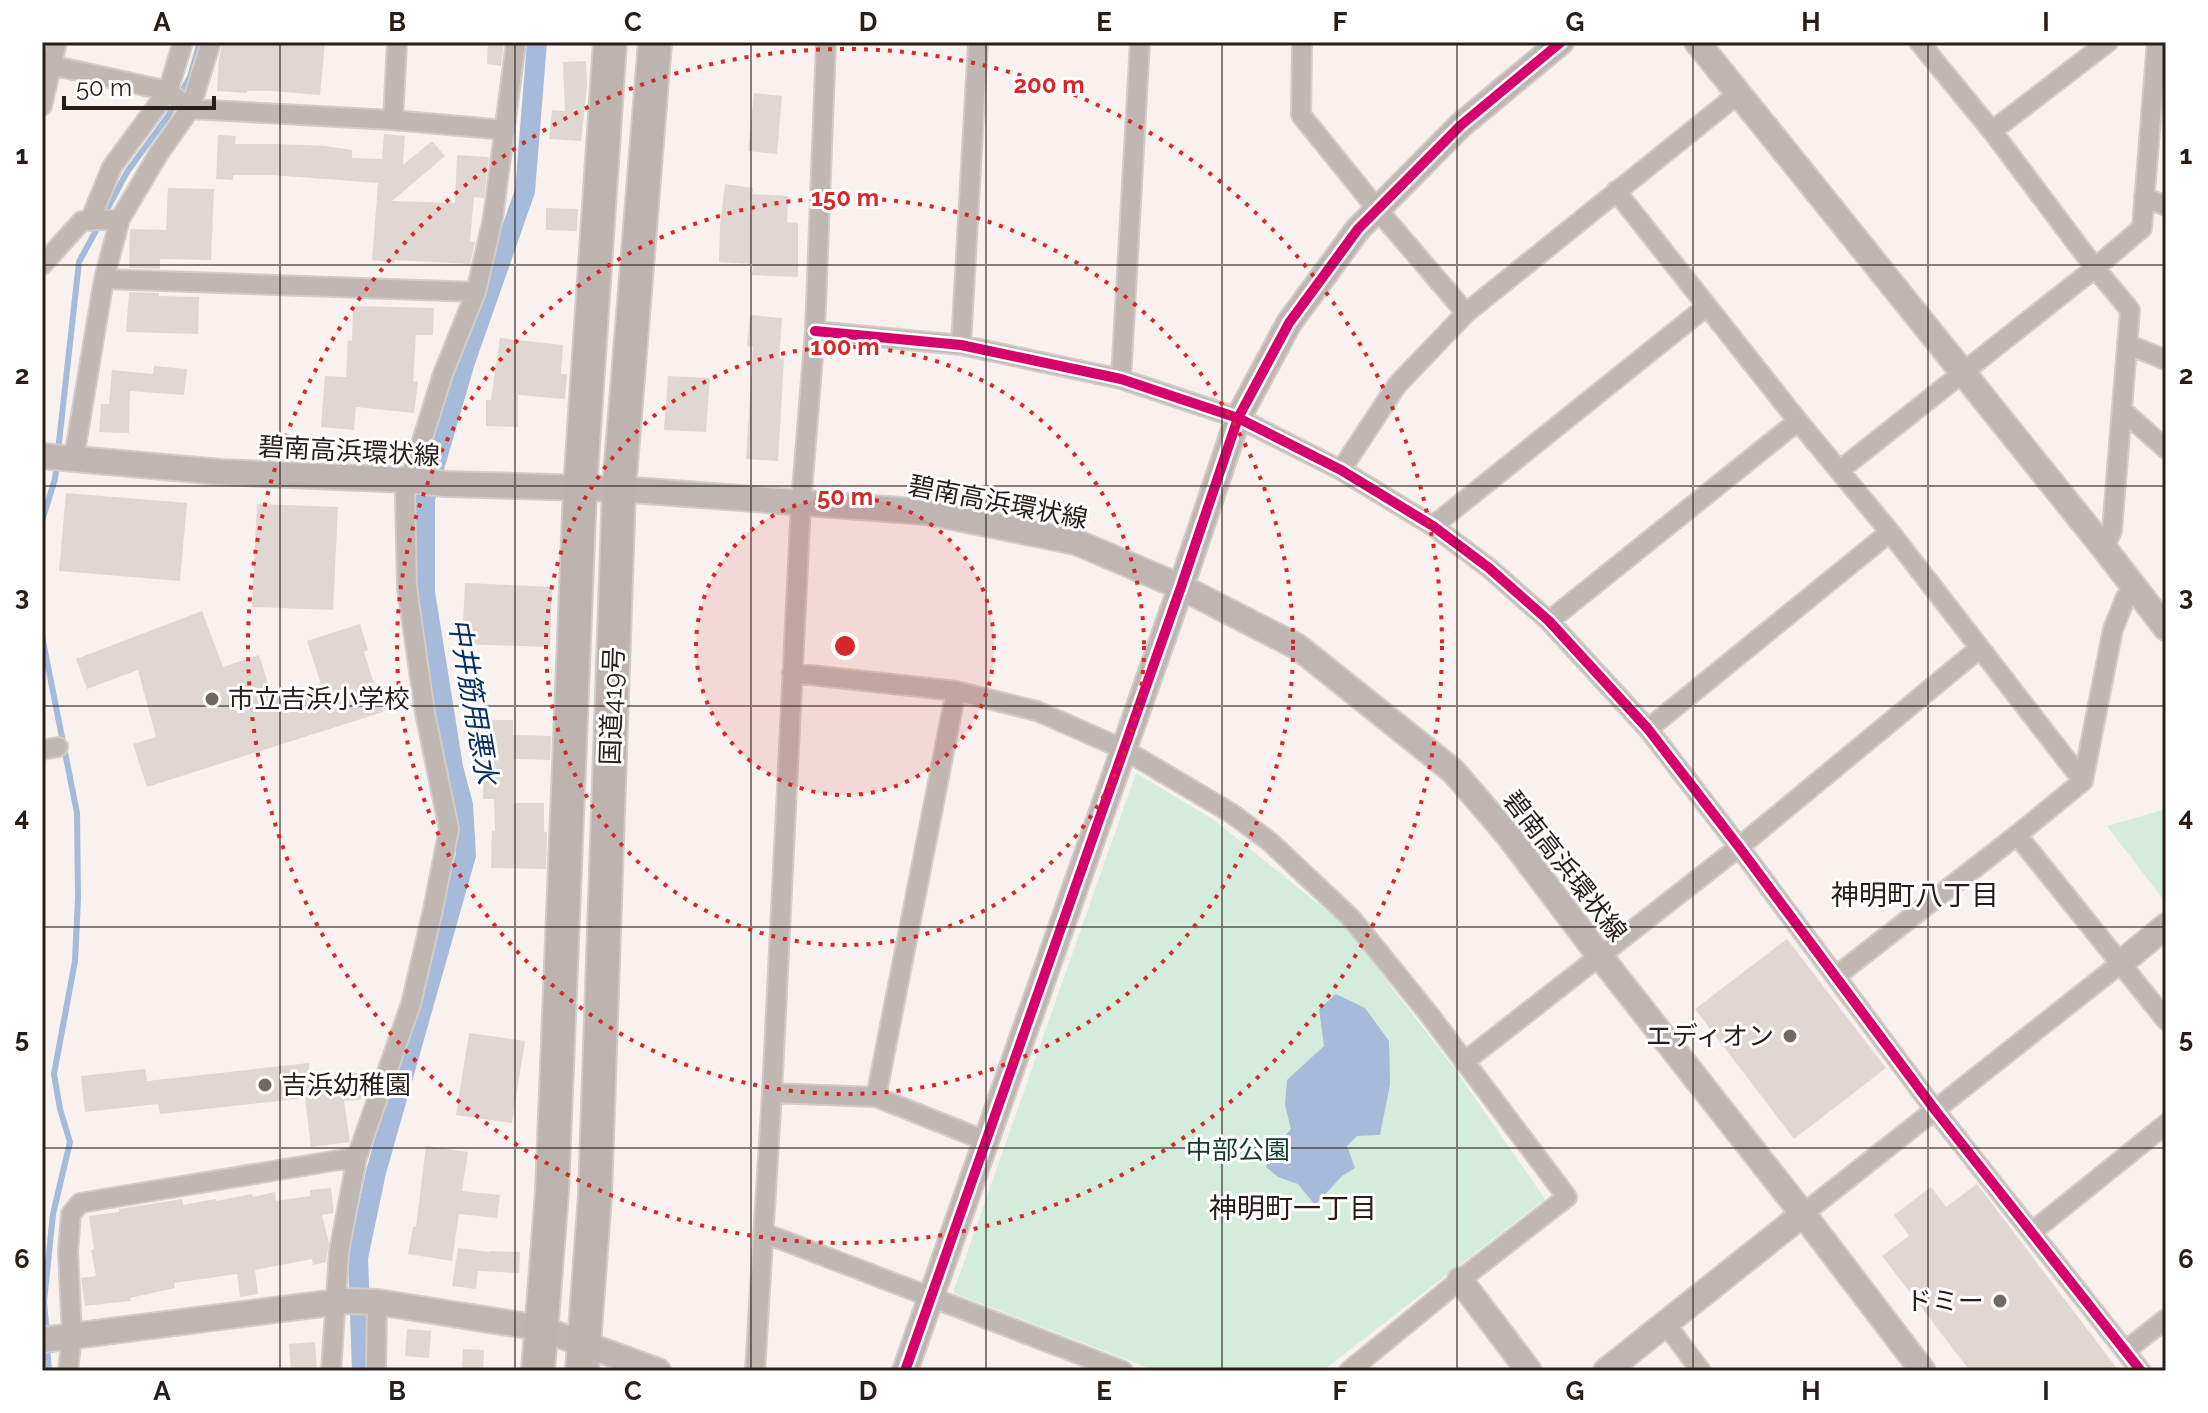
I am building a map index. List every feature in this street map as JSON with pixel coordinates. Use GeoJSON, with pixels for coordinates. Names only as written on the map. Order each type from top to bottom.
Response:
{"type":"FeatureCollection","features":[{"type":"Feature","properties":{"kind":"highway","name":"国道419号"},"geometry":{"type":"LineString","coordinates":[[538,1371],[552,1192],[580,489],[610,42]]}},
{"type":"Feature","properties":{"kind":"highway","name":"国道419号"},"geometry":{"type":"LineString","coordinates":[[583,1358],[595,1195],[619,489],[655,42]]}},
{"type":"Feature","properties":{"kind":"street"},"geometry":{"type":"LineString","coordinates":[[42,106],[46,64],[57,42]]}},
{"type":"Feature","properties":{"kind":"street"},"geometry":{"type":"LineString","coordinates":[[90,221],[112,167],[169,92],[183,42]]}},
{"type":"Feature","properties":{"kind":"street"},"geometry":{"type":"LineString","coordinates":[[72,457],[118,219],[189,108],[211,42]]}},
{"type":"Feature","properties":{"kind":"street"},"geometry":{"type":"LineString","coordinates":[[393,120],[397,42]]}},
{"type":"Feature","properties":{"kind":"street"},"geometry":{"type":"LineString","coordinates":[[376,1371],[341,1239],[357,1157],[411,1004],[449,829],[425,713],[407,587],[405,495],[443,374],[476,292],[493,218],[516,42]]}},
{"type":"Feature","properties":{"kind":"street"},"geometry":{"type":"LineString","coordinates":[[755,1371],[801,503],[815,331],[826,42]]}},
{"type":"Feature","properties":{"kind":"street"},"geometry":{"type":"LineString","coordinates":[[961,345],[978,42]]}},
{"type":"Feature","properties":{"kind":"street"},"geometry":{"type":"LineString","coordinates":[[1121,379],[1140,42]]}},
{"type":"Feature","properties":{"kind":"street"},"geometry":{"type":"LineString","coordinates":[[1302,42],[1301,115],[1466,313]]}},
{"type":"Feature","properties":{"kind":"street"},"geometry":{"type":"LineString","coordinates":[[905,1371],[1238,418],[1289,323],[1335,257],[1377,209],[1461,125],[1561,42]]}},
{"type":"Feature","properties":{"kind":"street"},"geometry":{"type":"LineString","coordinates":[[1697,42],[2166,628]]}},
{"type":"Feature","properties":{"kind":"street"},"geometry":{"type":"LineString","coordinates":[[1919,42],[2130,310],[2112,530],[2104,548]]}},
{"type":"Feature","properties":{"kind":"street"},"geometry":{"type":"LineString","coordinates":[[1992,131],[2108,42]]}},
{"type":"Feature","properties":{"kind":"street"},"geometry":{"type":"LineString","coordinates":[[1840,470],[2142,228],[2160,77],[2157,42]]}},
{"type":"Feature","properties":{"kind":"street"},"geometry":{"type":"LineString","coordinates":[[46,64],[169,92],[189,108],[505,130]]}},
{"type":"Feature","properties":{"kind":"street"},"geometry":{"type":"LineString","coordinates":[[1341,470],[1397,385],[1466,313],[1738,94]]}},
{"type":"Feature","properties":{"kind":"street"},"geometry":{"type":"LineString","coordinates":[[1616,191],[1890,532],[2083,781]]}},
{"type":"Feature","properties":{"kind":"street"},"geometry":{"type":"LineString","coordinates":[[2144,197],[2166,206]]}},
{"type":"Feature","properties":{"kind":"street"},"geometry":{"type":"LineString","coordinates":[[42,265],[82,221],[118,219]]}},
{"type":"Feature","properties":{"kind":"street"},"geometry":{"type":"LineString","coordinates":[[104,279],[476,292]]}},
{"type":"Feature","properties":{"kind":"street"},"geometry":{"type":"LineString","coordinates":[[1433,526],[1707,306]]}},
{"type":"Feature","properties":{"kind":"street"},"geometry":{"type":"LineString","coordinates":[[815,331],[961,345],[1121,379],[1238,418],[1341,470],[1433,526],[1489,568],[1549,621],[1648,729],[1935,1110],[2141,1371]]}},
{"type":"Feature","properties":{"kind":"street"},"geometry":{"type":"LineString","coordinates":[[2127,344],[2166,360]]}},
{"type":"Feature","properties":{"kind":"street"},"geometry":{"type":"LineString","coordinates":[[2122,410],[2166,449]]}},
{"type":"Feature","properties":{"kind":"street"},"geometry":{"type":"LineString","coordinates":[[1549,621],[1798,421]]}},
{"type":"Feature","properties":{"kind":"street","name":"碧南高浜環状線"},"geometry":{"type":"LineString","coordinates":[[43,456],[220,472],[619,489],[927,512],[1076,542],[1181,587],[1298,647],[1453,771],[1508,835],[1923,1371]]}},
{"type":"Feature","properties":{"kind":"street"},"geometry":{"type":"LineString","coordinates":[[1648,729],[1890,532]]}},
{"type":"Feature","properties":{"kind":"street"},"geometry":{"type":"LineString","coordinates":[[1836,976],[2083,781],[2113,629],[2126,597],[2134,589]]}},
{"type":"Feature","properties":{"kind":"street"},"geometry":{"type":"LineString","coordinates":[[1464,1062],[1739,847],[1980,648]]}},
{"type":"Feature","properties":{"kind":"street"},"geometry":{"type":"LineString","coordinates":[[792,673],[956,691],[1037,711],[1123,749],[1231,813],[1269,841],[1351,918],[1428,1013],[1567,1197],[1349,1371]]}},
{"type":"Feature","properties":{"kind":"street"},"geometry":{"type":"LineString","coordinates":[[876,1097],[956,691]]}},
{"type":"Feature","properties":{"kind":"street"},"geometry":{"type":"LineString","coordinates":[[2017,835],[2166,1020]]}},
{"type":"Feature","properties":{"kind":"street"},"geometry":{"type":"LineString","coordinates":[[1606,1371],[2166,926]]}},
{"type":"Feature","properties":{"kind":"street"},"geometry":{"type":"LineString","coordinates":[[772,1093],[876,1097],[986,1141]]}},
{"type":"Feature","properties":{"kind":"street"},"geometry":{"type":"LineString","coordinates":[[2032,1232],[2166,1124]]}},
{"type":"Feature","properties":{"kind":"street"},"geometry":{"type":"LineString","coordinates":[[68,1371],[58,1338],[71,1214],[80,1203],[357,1157]]}},
{"type":"Feature","properties":{"kind":"street"},"geometry":{"type":"LineString","coordinates":[[764,1233],[1123,1371]]}},
{"type":"Feature","properties":{"kind":"street"},"geometry":{"type":"LineString","coordinates":[[1460,1280],[1529,1371]]}},
{"type":"Feature","properties":{"kind":"street"},"geometry":{"type":"LineString","coordinates":[[331,1371],[357,1302]]}},
{"type":"Feature","properties":{"kind":"street"},"geometry":{"type":"LineString","coordinates":[[58,1338],[357,1302],[540,1328],[583,1358],[658,1371]]}},
{"type":"Feature","properties":{"kind":"street"},"geometry":{"type":"LineString","coordinates":[[2125,1351],[2166,1319]]}},
{"type":"Feature","properties":{"kind":"street"},"geometry":{"type":"LineString","coordinates":[[1665,1323],[1701,1371]]}},
{"type":"Feature","properties":{"kind":"green space","name":"中部公園"},"geometry":{"type":"Polygon","coordinates":[[[1136,773],[1214,820],[1342,923],[1454,1068],[1545,1199],[1322,1371],[1157,1371],[953,1293],[1136,773]]]}},
{"type":"Feature","properties":{"kind":"green space"},"geometry":{"type":"Polygon","coordinates":[[[2166,809],[2166,903],[2107,826],[2166,809]]]}},
{"type":"Feature","properties":{"kind":"water"},"geometry":{"type":"Polygon","coordinates":[[[1336,994],[1365,1008],[1389,1041],[1390,1084],[1380,1135],[1357,1136],[1347,1146],[1355,1168],[1342,1176],[1315,1205],[1298,1184],[1278,1177],[1266,1167],[1272,1150],[1291,1129],[1285,1105],[1287,1080],[1324,1046],[1319,1009],[1336,994]]]}},
{"type":"Feature","properties":{"kind":"building"},"geometry":{"type":"Polygon","coordinates":[[[223,42],[325,42],[320,95],[217,91],[223,42]]]}},
{"type":"Feature","properties":{"kind":"building"},"geometry":{"type":"Polygon","coordinates":[[[488,42],[504,42],[501,66],[487,64],[488,42]]]}},
{"type":"Feature","properties":{"kind":"building"},"geometry":{"type":"Polygon","coordinates":[[[586,61],[587,87],[581,141],[549,139],[552,110],[565,111],[563,62],[586,61]]]}},
{"type":"Feature","properties":{"kind":"building"},"geometry":{"type":"Polygon","coordinates":[[[754,93],[782,96],[777,154],[748,151],[754,93]]]}},
{"type":"Feature","properties":{"kind":"building"},"geometry":{"type":"Polygon","coordinates":[[[384,134],[405,136],[403,165],[432,141],[445,156],[392,201],[455,203],[457,155],[489,157],[484,198],[474,197],[470,241],[475,242],[470,264],[372,260],[378,183],[272,175],[233,175],[233,180],[216,179],[218,135],[236,136],[235,144],[325,146],[352,150],[352,158],[382,159],[384,134]]]}},
{"type":"Feature","properties":{"kind":"building"},"geometry":{"type":"Polygon","coordinates":[[[725,184],[753,188],[752,194],[788,196],[787,222],[798,223],[798,277],[752,275],[753,264],[719,262],[725,184]]]}},
{"type":"Feature","properties":{"kind":"building"},"geometry":{"type":"Polygon","coordinates":[[[168,188],[214,189],[211,260],[160,259],[160,269],[129,268],[130,229],[166,230],[168,188]]]}},
{"type":"Feature","properties":{"kind":"building"},"geometry":{"type":"Polygon","coordinates":[[[546,208],[578,209],[577,231],[546,230],[546,208]]]}},
{"type":"Feature","properties":{"kind":"building"},"geometry":{"type":"Polygon","coordinates":[[[129,292],[199,297],[198,334],[126,332],[129,292]]]}},
{"type":"Feature","properties":{"kind":"building"},"geometry":{"type":"Polygon","coordinates":[[[353,306],[434,308],[433,335],[416,335],[413,381],[418,382],[414,413],[356,407],[354,430],[321,427],[325,376],[346,377],[348,340],[352,341],[353,306]]]}},
{"type":"Feature","properties":{"kind":"building"},"geometry":{"type":"Polygon","coordinates":[[[750,315],[782,318],[779,358],[784,359],[778,461],[746,459],[753,347],[747,346],[750,315]]]}},
{"type":"Feature","properties":{"kind":"building"},"geometry":{"type":"Polygon","coordinates":[[[500,338],[563,345],[561,374],[567,374],[565,399],[518,395],[518,427],[486,426],[486,400],[491,400],[500,338]]]}},
{"type":"Feature","properties":{"kind":"building"},"geometry":{"type":"Polygon","coordinates":[[[154,366],[187,369],[184,395],[130,391],[129,433],[99,432],[101,404],[109,404],[112,370],[153,374],[154,366]]]}},
{"type":"Feature","properties":{"kind":"building"},"geometry":{"type":"Polygon","coordinates":[[[668,376],[710,378],[706,432],[664,430],[668,376]]]}},
{"type":"Feature","properties":{"kind":"building"},"geometry":{"type":"Polygon","coordinates":[[[66,493],[187,503],[180,581],[59,571],[66,493]]]}},
{"type":"Feature","properties":{"kind":"building"},"geometry":{"type":"Polygon","coordinates":[[[257,504],[338,507],[333,610],[252,607],[257,504]]]}},
{"type":"Feature","properties":{"kind":"building"},"geometry":{"type":"Polygon","coordinates":[[[465,583],[552,587],[550,647],[462,644],[465,583]]]}},
{"type":"Feature","properties":{"kind":"building"},"geometry":{"type":"Polygon","coordinates":[[[202,611],[223,667],[259,655],[273,699],[321,684],[307,641],[360,624],[368,650],[364,652],[383,712],[147,787],[133,744],[156,737],[138,670],[87,689],[76,659],[202,611]]]}},
{"type":"Feature","properties":{"kind":"building"},"geometry":{"type":"Polygon","coordinates":[[[480,720],[513,720],[513,735],[551,736],[550,760],[514,759],[514,803],[544,803],[546,869],[491,868],[494,799],[483,799],[484,748],[479,748],[480,720]]]}},
{"type":"Feature","properties":{"kind":"building"},"geometry":{"type":"Polygon","coordinates":[[[1787,939],[1886,1068],[1794,1139],[1695,1009],[1787,939]]]}},
{"type":"Feature","properties":{"kind":"building"},"geometry":{"type":"Polygon","coordinates":[[[469,1033],[525,1041],[512,1123],[456,1115],[469,1033]]]}},
{"type":"Feature","properties":{"kind":"building"},"geometry":{"type":"Polygon","coordinates":[[[309,1063],[310,1077],[359,1073],[361,1100],[344,1101],[350,1142],[311,1147],[305,1098],[160,1114],[158,1104],[85,1112],[81,1076],[145,1069],[147,1081],[309,1063]]]}},
{"type":"Feature","properties":{"kind":"building"},"geometry":{"type":"Polygon","coordinates":[[[426,1146],[468,1152],[462,1191],[500,1195],[497,1218],[459,1214],[452,1261],[408,1254],[413,1227],[416,1227],[426,1146]]]}},
{"type":"Feature","properties":{"kind":"building"},"geometry":{"type":"Polygon","coordinates":[[[1977,1184],[2119,1371],[1970,1371],[1882,1256],[1909,1236],[1894,1215],[1931,1187],[1946,1207],[1977,1184]]]}},
{"type":"Feature","properties":{"kind":"building"},"geometry":{"type":"Polygon","coordinates":[[[331,1188],[334,1213],[322,1215],[329,1243],[326,1262],[313,1265],[312,1259],[255,1270],[258,1294],[240,1297],[237,1274],[174,1283],[175,1288],[130,1298],[131,1301],[85,1306],[81,1278],[96,1276],[89,1216],[182,1199],[183,1205],[275,1192],[276,1201],[310,1196],[310,1190],[331,1188]]]}},
{"type":"Feature","properties":{"kind":"building"},"geometry":{"type":"Polygon","coordinates":[[[458,1248],[520,1252],[519,1273],[478,1271],[476,1289],[452,1286],[458,1248]]]}},
{"type":"Feature","properties":{"kind":"building"},"geometry":{"type":"Polygon","coordinates":[[[407,1329],[431,1331],[429,1358],[405,1356],[407,1329]]]}},
{"type":"Feature","properties":{"kind":"building"},"geometry":{"type":"Polygon","coordinates":[[[315,1342],[317,1371],[291,1371],[289,1344],[315,1342]]]}},
{"type":"Feature","properties":{"kind":"building"},"geometry":{"type":"Polygon","coordinates":[[[463,1349],[484,1350],[483,1371],[462,1371],[463,1349]]]}},
{"type":"Feature","properties":{"kind":"waterway"},"geometry":{"type":"LineString","coordinates":[[104,215],[127,172],[168,116],[190,77],[200,42]]}},
{"type":"Feature","properties":{"kind":"waterway","name":"中井筋用悪水"},"geometry":{"type":"LineString","coordinates":[[362,1371],[358,1258],[376,1172],[466,855],[463,805],[453,767],[425,592],[425,499],[465,362],[525,191],[537,42]]}},
{"type":"Feature","properties":{"kind":"waterway"},"geometry":{"type":"LineString","coordinates":[[58,451],[79,262],[99,225]]}},
{"type":"Feature","properties":{"kind":"waterway"},"geometry":{"type":"LineString","coordinates":[[42,521],[57,462]]}},
{"type":"Feature","properties":{"kind":"waterway"},"geometry":{"type":"LineString","coordinates":[[42,636],[77,813],[78,898],[75,961],[54,1074],[70,1142],[53,1214],[44,1302],[47,1335]]}},
{"type":"Feature","properties":{"kind":"waterway"},"geometry":{"type":"LineString","coordinates":[[47,1346],[49,1371]]}},
{"type":"Feature","properties":{"kind":"cycle path"},"geometry":{"type":"LineString","coordinates":[[905,1371],[1238,418],[1289,323],[1358,229],[1461,125],[1561,42]]}},
{"type":"Feature","properties":{"kind":"cycle path"},"geometry":{"type":"LineString","coordinates":[[815,331],[961,345],[1121,379],[1238,418],[1341,470],[1433,526],[1489,568],[1549,621],[1648,729],[1935,1110],[2141,1371]]}},
{"type":"Feature","properties":{"kind":"place","name":"市立吉浜小学校"},"geometry":{"type":"Point","coordinates":[212,699]}},
{"type":"Feature","properties":{"kind":"place","name":"エディオン"},"geometry":{"type":"Point","coordinates":[1790,1036]}},
{"type":"Feature","properties":{"kind":"place","name":"吉浜幼稚園"},"geometry":{"type":"Point","coordinates":[265,1085]}},
{"type":"Feature","properties":{"kind":"place","name":"ドミー"},"geometry":{"type":"Point","coordinates":[2000,1301]}},
{"type":"Feature","properties":{"kind":"district","name":"神明町八丁目"},"geometry":{"type":"Point","coordinates":[1915,895]}},
{"type":"Feature","properties":{"kind":"district","name":"神明町一丁目"},"geometry":{"type":"Point","coordinates":[1293,1208]}}]}
